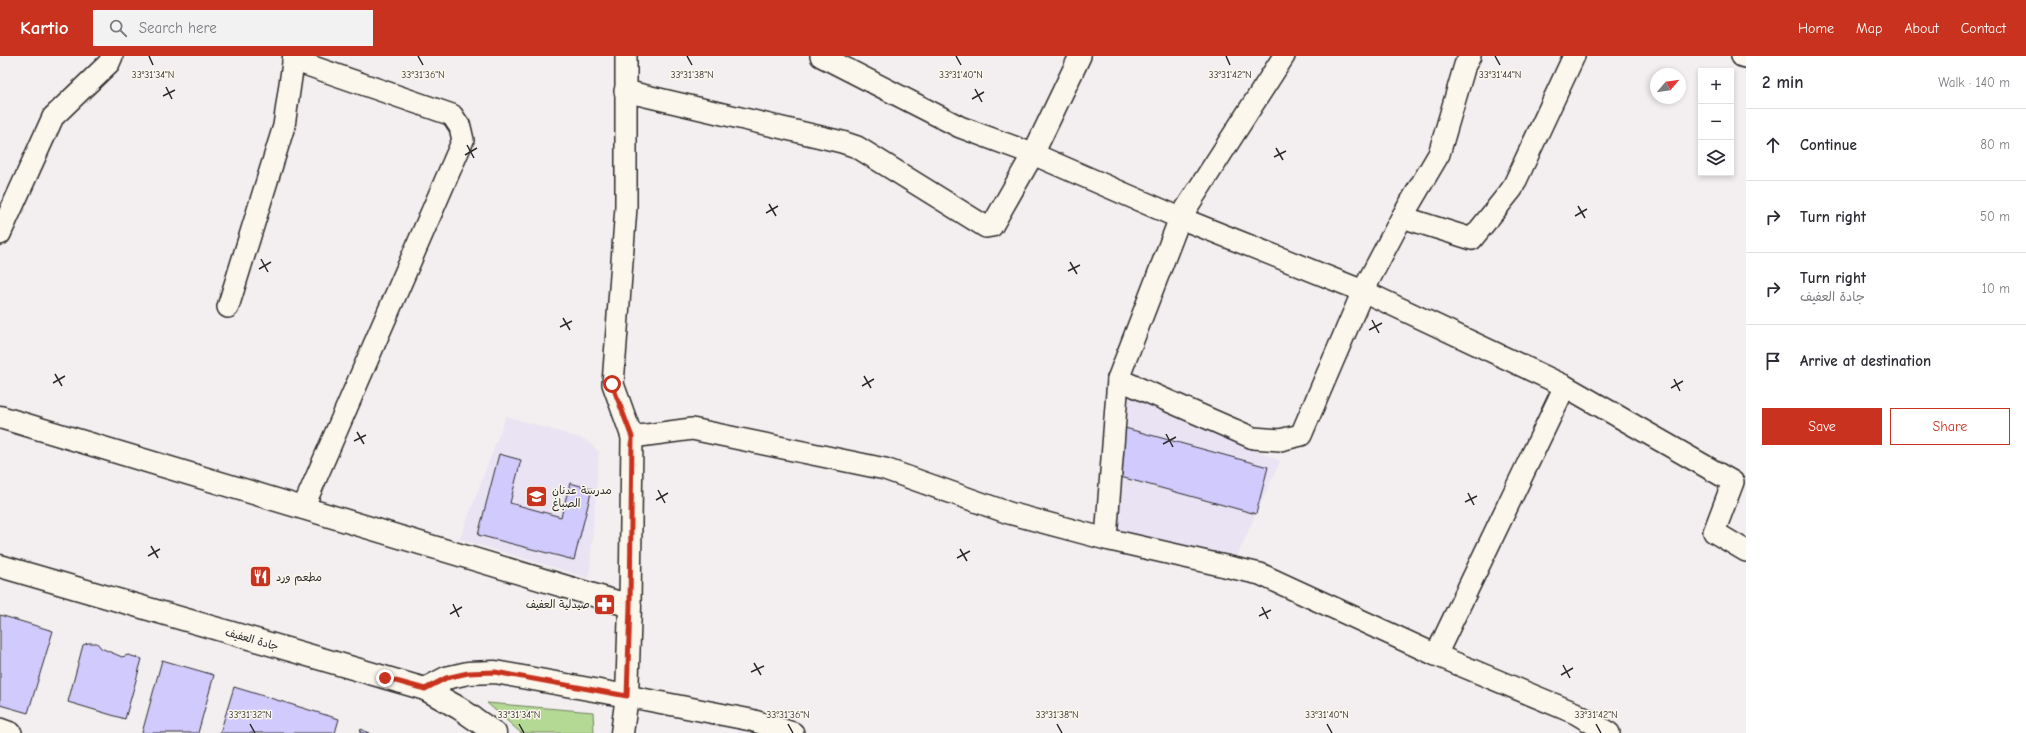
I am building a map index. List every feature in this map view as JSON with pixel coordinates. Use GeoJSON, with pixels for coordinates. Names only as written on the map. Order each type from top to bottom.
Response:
{"type":"FeatureCollection","features":[{"type":"Feature","properties":{"kind":"main road"},"geometry":{"type":"LineString","coordinates":[[0,417],[630,606],[627,696],[622,733]]}},
{"type":"Feature","properties":{"kind":"main road","name":"جادة العفيف"},"geometry":{"type":"LineString","coordinates":[[0,566],[425,689],[459,708],[495,733]]}},
{"type":"Feature","properties":{"kind":"main road"},"geometry":{"type":"LineString","coordinates":[[425,689],[446,678],[461,674],[495,672],[627,696]]}},
{"type":"Feature","properties":{"kind":"street"},"geometry":{"type":"LineString","coordinates":[[0,234],[53,117],[109,63],[112,56]]}},
{"type":"Feature","properties":{"kind":"street"},"geometry":{"type":"LineString","coordinates":[[626,56],[626,207],[612,384],[632,437],[630,606]]}},
{"type":"Feature","properties":{"kind":"street"},"geometry":{"type":"LineString","coordinates":[[821,56],[960,127],[1033,154],[1180,218],[1363,291],[1564,386],[1733,482],[1714,532],[1746,551]]}},
{"type":"Feature","properties":{"kind":"street"},"geometry":{"type":"LineString","coordinates":[[625,91],[847,143],[857,147],[986,227],[992,226],[1033,154],[1080,56]]}},
{"type":"Feature","properties":{"kind":"street"},"geometry":{"type":"LineString","coordinates":[[1106,539],[1118,379],[1180,218],[1284,56]]}},
{"type":"Feature","properties":{"kind":"street"},"geometry":{"type":"LineString","coordinates":[[1118,379],[1253,438],[1280,440],[1301,435],[1363,291],[1402,217],[1438,154],[1465,65],[1470,56]]}},
{"type":"Feature","properties":{"kind":"street"},"geometry":{"type":"LineString","coordinates":[[1402,217],[1472,239],[1512,189],[1574,56]]}},
{"type":"Feature","properties":{"kind":"street"},"geometry":{"type":"LineString","coordinates":[[1742,56],[1746,57]]}},
{"type":"Feature","properties":{"kind":"street"},"geometry":{"type":"LineString","coordinates":[[228,307],[284,126],[294,58],[452,115],[460,127],[462,140],[303,508]]}},
{"type":"Feature","properties":{"kind":"street"},"geometry":{"type":"LineString","coordinates":[[1436,654],[1564,386]]}},
{"type":"Feature","properties":{"kind":"street"},"geometry":{"type":"LineString","coordinates":[[632,437],[692,429],[885,469],[1009,513],[1106,539],[1260,574],[1436,654],[1575,713],[1609,733]]}},
{"type":"Feature","properties":{"kind":"street"},"geometry":{"type":"LineString","coordinates":[[627,696],[751,720],[793,733]]}},
{"type":"Feature","properties":{"kind":"street"},"geometry":{"type":"LineString","coordinates":[[0,729],[11,733]]}},
{"type":"Feature","properties":{"kind":"shaded area"},"geometry":{"type":"Polygon","coordinates":[[[1130,392],[1280,461],[1235,560],[1108,541],[1130,392]]]}},
{"type":"Feature","properties":{"kind":"shaded area","name":"مدرسة عدنان الصباغ"},"geometry":{"type":"Polygon","coordinates":[[[506,416],[586,440],[599,452],[589,578],[460,539],[506,416]]]}},
{"type":"Feature","properties":{"kind":"green space"},"geometry":{"type":"Polygon","coordinates":[[[487,703],[593,712],[594,733],[521,733],[487,703]]]}},
{"type":"Feature","properties":{"kind":"building"},"geometry":{"type":"Polygon","coordinates":[[[1125,428],[1268,467],[1256,514],[1117,476],[1125,428]]]}},
{"type":"Feature","properties":{"kind":"building"},"geometry":{"type":"Polygon","coordinates":[[[499,454],[521,460],[510,503],[561,517],[570,483],[592,489],[574,560],[478,535],[499,454]]]}},
{"type":"Feature","properties":{"kind":"building"},"geometry":{"type":"Polygon","coordinates":[[[0,615],[53,631],[28,713],[0,705],[0,615]]]}},
{"type":"Feature","properties":{"kind":"building"},"geometry":{"type":"Polygon","coordinates":[[[88,643],[97,643],[101,648],[122,657],[128,655],[142,659],[125,719],[68,702],[83,645],[88,643]]]}},
{"type":"Feature","properties":{"kind":"building"},"geometry":{"type":"Polygon","coordinates":[[[162,660],[214,675],[198,733],[142,733],[162,660]]]}},
{"type":"Feature","properties":{"kind":"building"},"geometry":{"type":"Polygon","coordinates":[[[234,687],[339,719],[335,733],[220,733],[234,687]]]}},
{"type":"Feature","properties":{"kind":"building"},"geometry":{"type":"Polygon","coordinates":[[[361,729],[369,733],[360,733],[361,729]]]}},
{"type":"Feature","properties":{"kind":"place","name":"مدرسة عدنان الصباغ"},"geometry":{"type":"Point","coordinates":[536,496]}},
{"type":"Feature","properties":{"kind":"place","name":"مطعم ورد"},"geometry":{"type":"Point","coordinates":[260,577]}},
{"type":"Feature","properties":{"kind":"place","name":"صيدلية العفيف"},"geometry":{"type":"Point","coordinates":[605,604]}},
{"type":"Feature","properties":{"kind":"route"},"geometry":{"type":"LineString","coordinates":[[385,678],[425,689],[446,678],[468,673],[495,672],[627,696],[630,606],[632,437],[612,384]]}}]}
